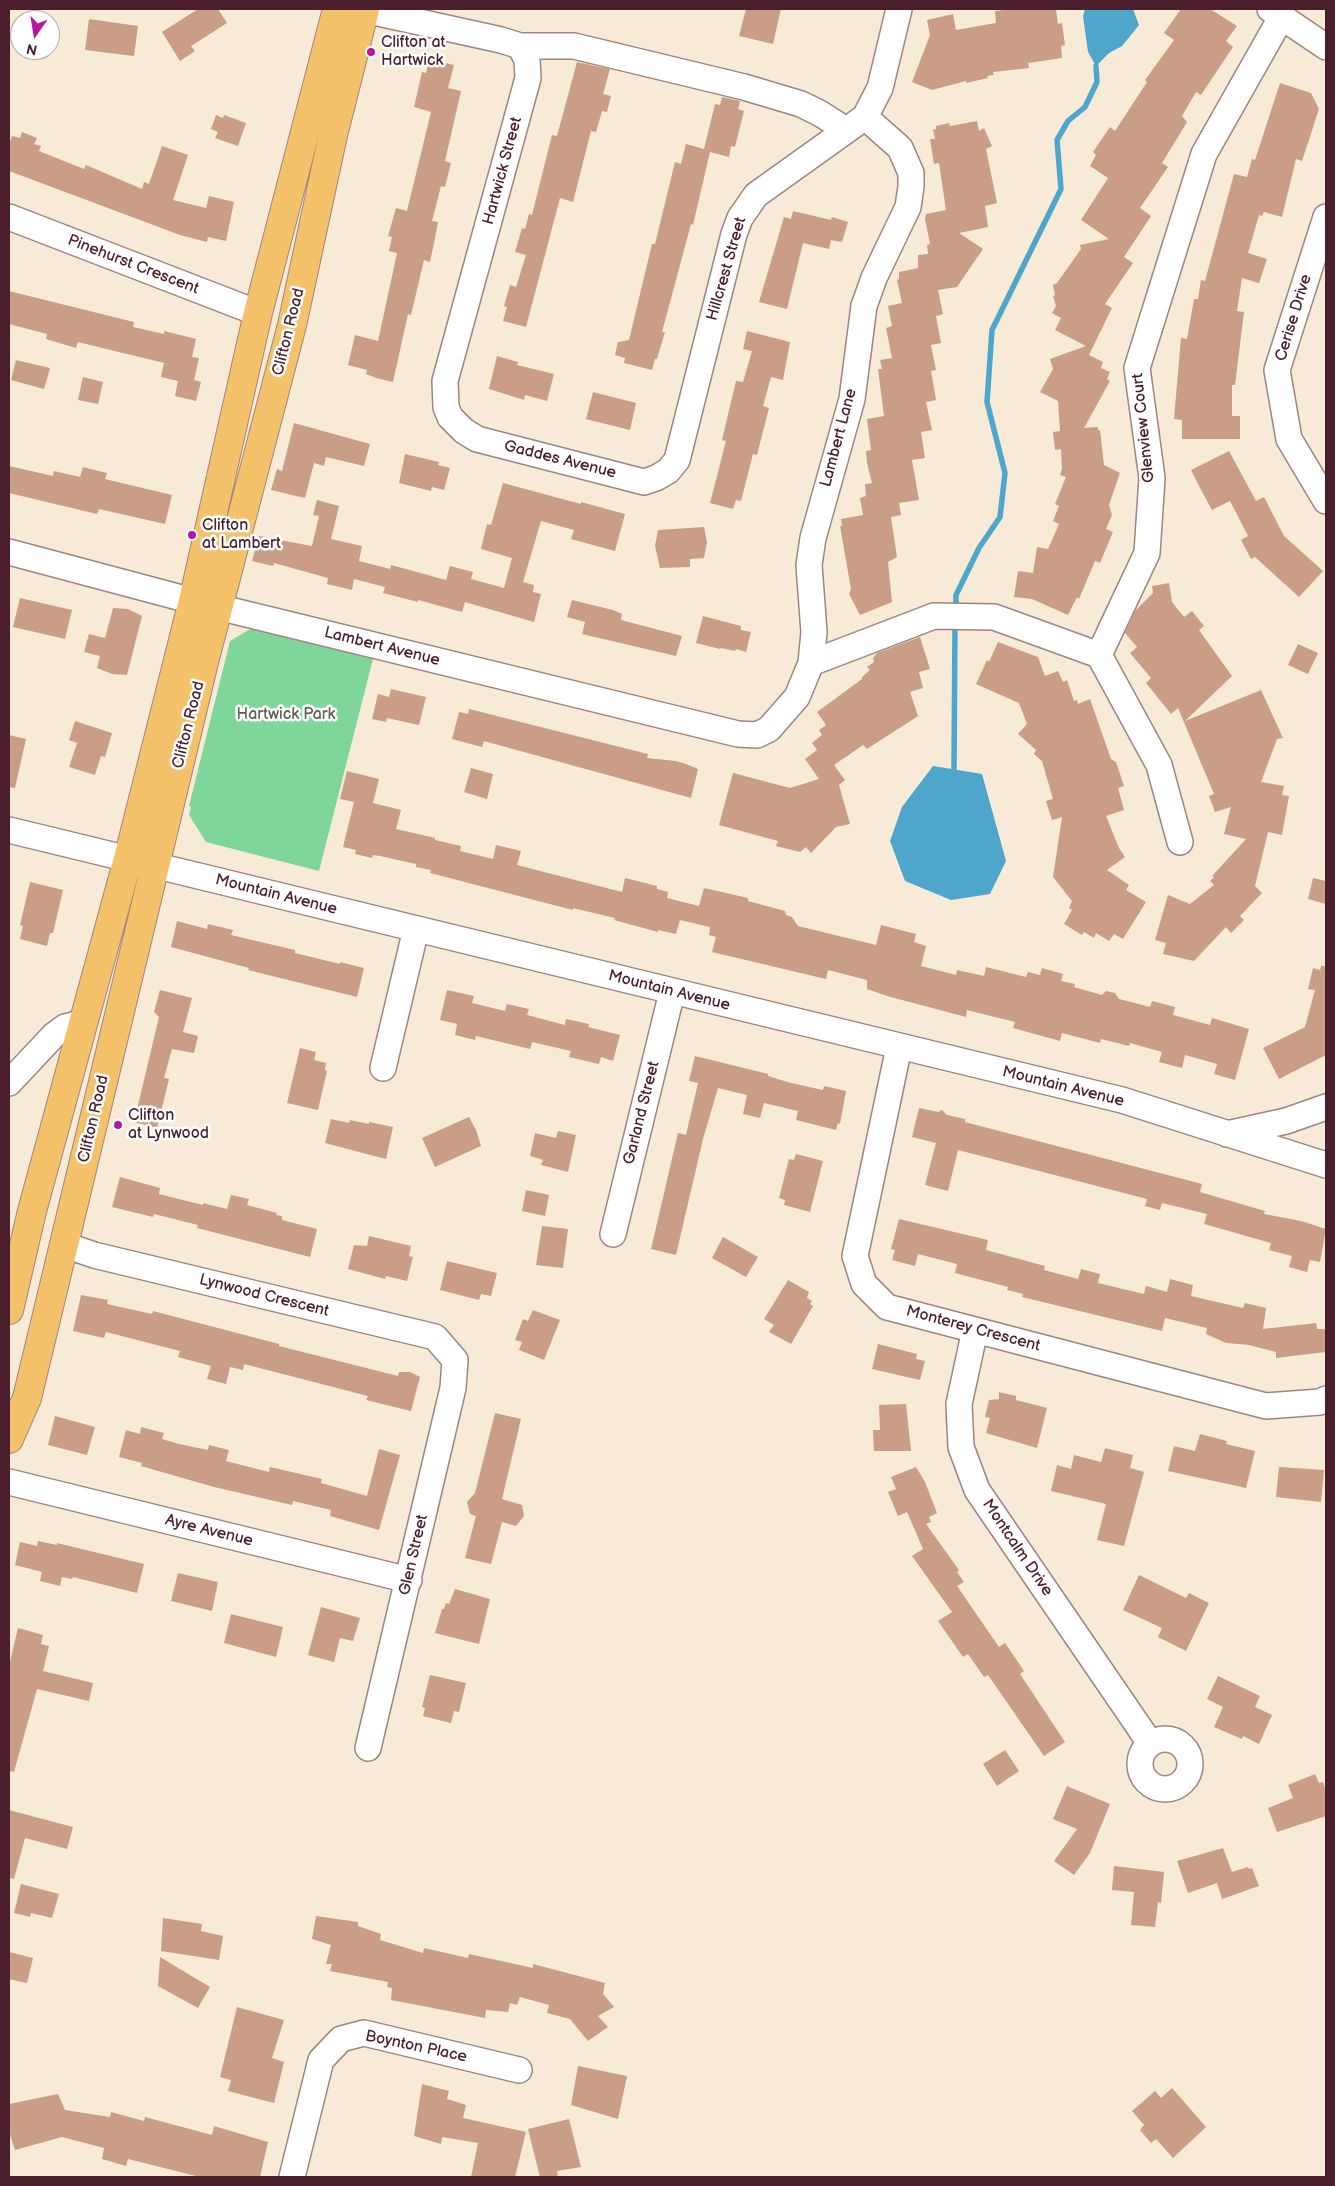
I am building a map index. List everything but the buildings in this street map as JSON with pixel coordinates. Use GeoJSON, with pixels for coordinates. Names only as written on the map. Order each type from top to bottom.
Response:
{"type":"FeatureCollection","features":[{"type":"Feature","properties":{"kind":"main road","name":"Clifton Road"},"geometry":{"type":"LineString","coordinates":[[9,1439],[27,1398],[65,1245],[154,865],[206,604],[258,313],[337,9]]}},
{"type":"Feature","properties":{"kind":"main road","name":"Clifton Road"},"geometry":{"type":"LineString","coordinates":[[9,1310],[18,1232],[84,1022],[128,859],[292,325],[333,135],[365,9]]}},
{"type":"Feature","properties":{"kind":"main road"},"geometry":{"type":"LineString","coordinates":[[18,1232],[65,1245]]}},
{"type":"Feature","properties":{"kind":"street"},"geometry":{"type":"LineString","coordinates":[[365,9],[520,46]]}},
{"type":"Feature","properties":{"kind":"street","name":"Hillcrest Street"},"geometry":{"type":"LineString","coordinates":[[644,482],[668,471],[677,460],[734,234],[747,205],[756,195],[856,124],[880,88],[899,9]]}},
{"type":"Feature","properties":{"kind":"street"},"geometry":{"type":"LineString","coordinates":[[1276,12],[1326,47]]}},
{"type":"Feature","properties":{"kind":"street","name":"Glenview Court"},"geometry":{"type":"LineString","coordinates":[[1099,655],[1148,553],[1152,478],[1137,368],[1204,154],[1276,12]]}},
{"type":"Feature","properties":{"kind":"street","name":"Lambert Lane"},"geometry":{"type":"LineString","coordinates":[[520,46],[574,46],[744,87],[802,104],[822,114],[856,124],[900,148],[911,173],[912,187],[908,207],[874,278],[864,306],[852,400],[813,538],[809,565],[814,632],[811,663],[797,696],[786,711],[769,730],[757,735]]}},
{"type":"Feature","properties":{"kind":"street","name":"Hartwick Street"},"geometry":{"type":"LineString","coordinates":[[477,439],[464,431],[450,417],[446,407],[445,381],[528,78],[527,60],[520,46]]}},
{"type":"Feature","properties":{"kind":"street","name":"Pinehurst Crescent"},"geometry":{"type":"LineString","coordinates":[[9,217],[258,313]]}},
{"type":"Feature","properties":{"kind":"street","name":"Cerise Drive"},"geometry":{"type":"LineString","coordinates":[[1326,217],[1277,370],[1289,439],[1326,501]]}},
{"type":"Feature","properties":{"kind":"street","name":"Gaddes Avenue"},"geometry":{"type":"LineString","coordinates":[[477,439],[644,482]]}},
{"type":"Feature","properties":{"kind":"street","name":"Lambert Avenue"},"geometry":{"type":"LineString","coordinates":[[9,552],[206,604],[738,734],[757,735]]}},
{"type":"Feature","properties":{"kind":"street"},"geometry":{"type":"LineString","coordinates":[[811,663],[934,616],[994,617],[1099,655],[1159,765],[1180,842]]}},
{"type":"Feature","properties":{"kind":"street","name":"Mountain Avenue"},"geometry":{"type":"LineString","coordinates":[[9,830],[1122,1100],[1326,1165]]}},
{"type":"Feature","properties":{"kind":"street"},"geometry":{"type":"LineString","coordinates":[[383,1068],[416,929]]}},
{"type":"Feature","properties":{"kind":"street","name":"Garland Street"},"geometry":{"type":"LineString","coordinates":[[613,1234],[672,992]]}},
{"type":"Feature","properties":{"kind":"street"},"geometry":{"type":"LineString","coordinates":[[9,1083],[54,1035],[65,1027],[84,1022]]}},
{"type":"Feature","properties":{"kind":"street","name":"Monterey Crescent"},"geometry":{"type":"LineString","coordinates":[[899,1046],[855,1256],[864,1284],[887,1307],[1266,1406],[1320,1402],[1326,1399]]}},
{"type":"Feature","properties":{"kind":"street"},"geometry":{"type":"LineString","coordinates":[[1227,1134],[1286,1121],[1326,1107]]}},
{"type":"Feature","properties":{"kind":"street","name":"Lynwood Crescent"},"geometry":{"type":"LineString","coordinates":[[65,1245],[94,1255],[435,1337],[455,1360]]}},
{"type":"Feature","properties":{"kind":"street","name":"Montcalm Drive"},"geometry":{"type":"LineString","coordinates":[[975,1330],[959,1404],[961,1447],[977,1490],[1150,1743]]}},
{"type":"Feature","properties":{"kind":"street","name":"Glen Street"},"geometry":{"type":"LineString","coordinates":[[368,1748],[453,1388],[455,1360]]}},
{"type":"Feature","properties":{"kind":"street","name":"Ayre Avenue"},"geometry":{"type":"LineString","coordinates":[[9,1482],[409,1580]]}},
{"type":"Feature","properties":{"kind":"street","name":"Boynton Place"},"geometry":{"type":"LineString","coordinates":[[292,2177],[321,2060],[341,2039],[364,2033],[520,2070]]}},
{"type":"Feature","properties":{"kind":"green space","name":"Hartwick Park"},"geometry":{"type":"Polygon","coordinates":[[[252,628],[373,659],[319,871],[206,842],[189,815],[191,807],[189,806],[230,641],[252,628]]]}},
{"type":"Feature","properties":{"kind":"water"},"geometry":{"type":"Polygon","coordinates":[[[1085,9],[1133,9],[1139,25],[1122,46],[1109,53],[1096,66],[1088,52],[1083,16],[1085,9]]]}},
{"type":"Feature","properties":{"kind":"water"},"geometry":{"type":"Polygon","coordinates":[[[933,766],[982,774],[1006,861],[990,894],[951,900],[905,881],[890,841],[902,807],[933,766]]]}},
{"type":"Feature","properties":{"kind":"waterway"},"geometry":{"type":"LineString","coordinates":[[956,610],[956,595],[979,548],[1000,517],[1005,473],[987,402],[992,330],[1061,189],[1057,140],[1068,121],[1085,107],[1097,82],[1096,66]]}},
{"type":"Feature","properties":{"kind":"waterway"},"geometry":{"type":"LineString","coordinates":[[954,770],[955,622]]}},
{"type":"Feature","properties":{"kind":"place","name":"Clifton at Hartwick"},"geometry":{"type":"Point","coordinates":[371,52]}},
{"type":"Feature","properties":{"kind":"place","name":"Clifton at Lambert"},"geometry":{"type":"Point","coordinates":[192,535]}},
{"type":"Feature","properties":{"kind":"place","name":"Clifton at Lynwood"},"geometry":{"type":"Point","coordinates":[118,1125]}}]}
